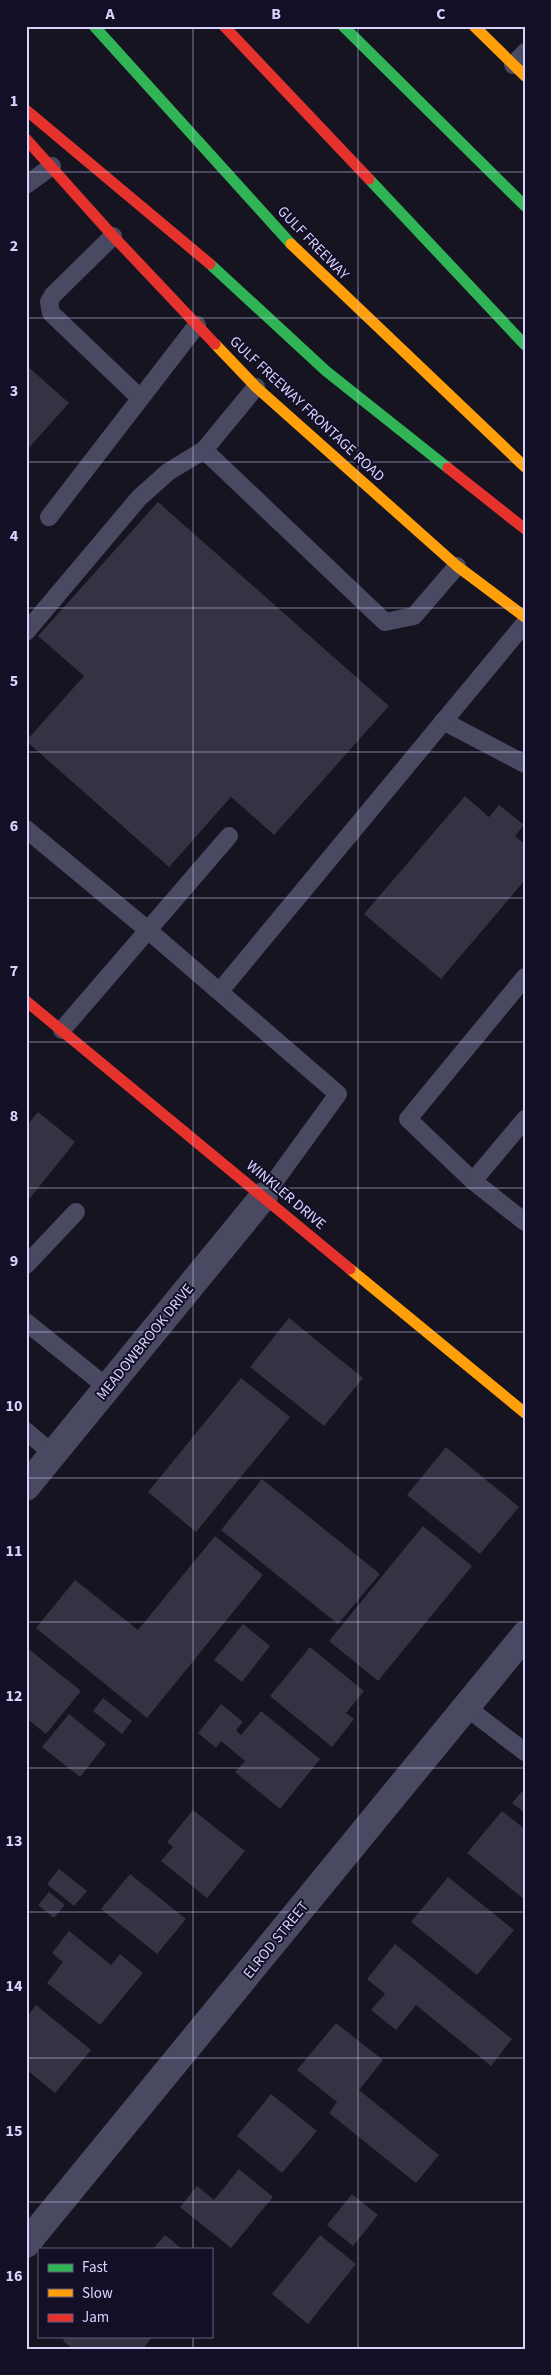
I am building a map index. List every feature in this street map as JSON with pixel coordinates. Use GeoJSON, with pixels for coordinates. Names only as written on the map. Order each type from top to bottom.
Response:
{"type":"FeatureCollection","features":[{"type":"Feature","properties":{"kind":"main road","name":"GULF FREEWAY"},"geometry":{"type":"LineString","coordinates":[[94,26],[301,256],[525,467]]}},
{"type":"Feature","properties":{"kind":"main road"},"geometry":{"type":"LineString","coordinates":[[224,26],[525,345]]}},
{"type":"Feature","properties":{"kind":"main road"},"geometry":{"type":"LineString","coordinates":[[343,26],[525,206]]}},
{"type":"Feature","properties":{"kind":"main road"},"geometry":{"type":"LineString","coordinates":[[474,26],[519,71]]}},
{"type":"Feature","properties":{"kind":"main road"},"geometry":{"type":"LineString","coordinates":[[26,110],[192,248],[326,372],[525,529]]}},
{"type":"Feature","properties":{"kind":"main road","name":"GULF FREEWAY FRONTAGE ROAD"},"geometry":{"type":"LineString","coordinates":[[26,138],[112,236],[256,387],[457,566],[525,617]]}},
{"type":"Feature","properties":{"kind":"main road","name":"WINKLER DRIVE"},"geometry":{"type":"LineString","coordinates":[[26,1001],[525,1413]]}},
{"type":"Feature","properties":{"kind":"street","name":"MEADOWBROOK DRIVE"},"geometry":{"type":"LineString","coordinates":[[26,1487],[264,1196]]}},
{"type":"Feature","properties":{"kind":"street","name":"ELROD STREET"},"geometry":{"type":"LineString","coordinates":[[26,2244],[525,1635]]}},
{"type":"Feature","properties":{"kind":"lane"},"geometry":{"type":"LineString","coordinates":[[519,71],[525,52]]}},
{"type":"Feature","properties":{"kind":"lane"},"geometry":{"type":"LineString","coordinates":[[26,185],[52,166]]}},
{"type":"Feature","properties":{"kind":"lane"},"geometry":{"type":"LineString","coordinates":[[112,236],[53,294],[49,302],[51,313],[140,398]]}},
{"type":"Feature","properties":{"kind":"lane"},"geometry":{"type":"LineString","coordinates":[[49,517],[197,325]]}},
{"type":"Feature","properties":{"kind":"lane"},"geometry":{"type":"LineString","coordinates":[[26,632],[139,498],[168,472],[204,450],[256,387]]}},
{"type":"Feature","properties":{"kind":"lane"},"geometry":{"type":"LineString","coordinates":[[204,450],[385,622],[414,616],[457,566]]}},
{"type":"Feature","properties":{"kind":"lane"},"geometry":{"type":"LineString","coordinates":[[220,991],[525,623]]}},
{"type":"Feature","properties":{"kind":"lane"},"geometry":{"type":"LineString","coordinates":[[442,721],[525,764]]}},
{"type":"Feature","properties":{"kind":"lane"},"geometry":{"type":"LineString","coordinates":[[26,828],[220,991],[338,1094],[264,1196]]}},
{"type":"Feature","properties":{"kind":"lane"},"geometry":{"type":"LineString","coordinates":[[62,1030],[229,836]]}},
{"type":"Feature","properties":{"kind":"lane"},"geometry":{"type":"LineString","coordinates":[[525,977],[408,1119],[473,1181],[525,1222]]}},
{"type":"Feature","properties":{"kind":"lane"},"geometry":{"type":"LineString","coordinates":[[473,1181],[525,1119]]}},
{"type":"Feature","properties":{"kind":"lane"},"geometry":{"type":"LineString","coordinates":[[26,1265],[76,1212]]}},
{"type":"Feature","properties":{"kind":"lane"},"geometry":{"type":"LineString","coordinates":[[26,1322],[108,1388]]}},
{"type":"Feature","properties":{"kind":"lane"},"geometry":{"type":"LineString","coordinates":[[26,1431],[54,1454]]}},
{"type":"Feature","properties":{"kind":"lane"},"geometry":{"type":"LineString","coordinates":[[466,1707],[525,1752]]}},
{"type":"Feature","properties":{"kind":"building"},"geometry":{"type":"Polygon","coordinates":[[[26,365],[69,403],[26,451],[26,365]]]}},
{"type":"Feature","properties":{"kind":"building"},"geometry":{"type":"Polygon","coordinates":[[[158,502],[389,706],[274,835],[231,797],[169,867],[26,741],[84,676],[38,636],[158,502]]]}},
{"type":"Feature","properties":{"kind":"building"},"geometry":{"type":"Polygon","coordinates":[[[465,796],[489,817],[499,805],[524,825],[515,836],[525,844],[525,880],[441,979],[364,914],[465,796]]]}},
{"type":"Feature","properties":{"kind":"building"},"geometry":{"type":"Polygon","coordinates":[[[38,1112],[75,1142],[26,1203],[26,1126],[38,1112]]]}},
{"type":"Feature","properties":{"kind":"building"},"geometry":{"type":"Polygon","coordinates":[[[289,1318],[363,1378],[324,1426],[250,1367],[289,1318]]]}},
{"type":"Feature","properties":{"kind":"building"},"geometry":{"type":"Polygon","coordinates":[[[241,1378],[290,1417],[196,1532],[148,1492],[241,1378]]]}},
{"type":"Feature","properties":{"kind":"building"},"geometry":{"type":"Polygon","coordinates":[[[446,1447],[519,1507],[480,1554],[407,1495],[446,1447]]]}},
{"type":"Feature","properties":{"kind":"building"},"geometry":{"type":"Polygon","coordinates":[[[262,1479],[380,1574],[338,1624],[221,1530],[262,1479]]]}},
{"type":"Feature","properties":{"kind":"building"},"geometry":{"type":"Polygon","coordinates":[[[423,1526],[472,1566],[378,1681],[329,1641],[423,1526]]]}},
{"type":"Feature","properties":{"kind":"building"},"geometry":{"type":"Polygon","coordinates":[[[215,1536],[263,1575],[147,1718],[36,1628],[75,1580],[138,1630],[215,1536]]]}},
{"type":"Feature","properties":{"kind":"building"},"geometry":{"type":"Polygon","coordinates":[[[243,1624],[270,1646],[242,1682],[214,1660],[243,1624]]]}},
{"type":"Feature","properties":{"kind":"building"},"geometry":{"type":"Polygon","coordinates":[[[26,1647],[81,1691],[46,1734],[26,1718],[26,1647]]]}},
{"type":"Feature","properties":{"kind":"building"},"geometry":{"type":"Polygon","coordinates":[[[310,1647],[364,1691],[346,1713],[354,1719],[332,1747],[270,1696],[310,1647]]]}},
{"type":"Feature","properties":{"kind":"building"},"geometry":{"type":"Polygon","coordinates":[[[103,1698],[132,1721],[122,1734],[93,1711],[103,1698]]]}},
{"type":"Feature","properties":{"kind":"building"},"geometry":{"type":"Polygon","coordinates":[[[221,1704],[243,1722],[236,1730],[241,1735],[261,1711],[320,1759],[280,1809],[235,1772],[245,1761],[221,1741],[216,1748],[198,1733],[221,1704]]]}},
{"type":"Feature","properties":{"kind":"building"},"geometry":{"type":"Polygon","coordinates":[[[69,1714],[106,1744],[80,1777],[42,1747],[69,1714]]]}},
{"type":"Feature","properties":{"kind":"building"},"geometry":{"type":"Polygon","coordinates":[[[525,1788],[525,1813],[512,1803],[525,1788]]]}},
{"type":"Feature","properties":{"kind":"building"},"geometry":{"type":"Polygon","coordinates":[[[193,1810],[245,1851],[207,1898],[161,1861],[173,1847],[167,1842],[193,1810]]]}},
{"type":"Feature","properties":{"kind":"building"},"geometry":{"type":"Polygon","coordinates":[[[502,1811],[525,1829],[525,1900],[467,1853],[502,1811]]]}},
{"type":"Feature","properties":{"kind":"building"},"geometry":{"type":"Polygon","coordinates":[[[59,1869],[87,1891],[74,1906],[47,1884],[59,1869]]]}},
{"type":"Feature","properties":{"kind":"building"},"geometry":{"type":"Polygon","coordinates":[[[130,1874],[186,1919],[157,1954],[101,1909],[130,1874]]]}},
{"type":"Feature","properties":{"kind":"building"},"geometry":{"type":"Polygon","coordinates":[[[448,1877],[514,1930],[477,1975],[411,1922],[448,1877]]]}},
{"type":"Feature","properties":{"kind":"building"},"geometry":{"type":"Polygon","coordinates":[[[49,1892],[65,1905],[54,1918],[38,1905],[49,1892]]]}},
{"type":"Feature","properties":{"kind":"building"},"geometry":{"type":"Polygon","coordinates":[[[69,1931],[111,1965],[120,1954],[143,1973],[100,2025],[47,1983],[63,1962],[52,1953],[69,1931]]]}},
{"type":"Feature","properties":{"kind":"building"},"geometry":{"type":"Polygon","coordinates":[[[395,1944],[512,2039],[491,2066],[416,2005],[396,2030],[371,2010],[385,1994],[367,1979],[395,1944]]]}},
{"type":"Feature","properties":{"kind":"building"},"geometry":{"type":"Polygon","coordinates":[[[36,2005],[91,2050],[55,2093],[26,2069],[26,2018],[36,2005]]]}},
{"type":"Feature","properties":{"kind":"building"},"geometry":{"type":"Polygon","coordinates":[[[336,2023],[383,2060],[359,2090],[439,2155],[416,2183],[329,2113],[337,2102],[297,2070],[336,2023]]]}},
{"type":"Feature","properties":{"kind":"building"},"geometry":{"type":"Polygon","coordinates":[[[271,2094],[317,2131],[282,2173],[237,2136],[271,2094]]]}},
{"type":"Feature","properties":{"kind":"building"},"geometry":{"type":"Polygon","coordinates":[[[239,2169],[273,2197],[231,2248],[180,2207],[197,2186],[214,2200],[239,2169]]]}},
{"type":"Feature","properties":{"kind":"building"},"geometry":{"type":"Polygon","coordinates":[[[352,2194],[378,2215],[353,2246],[327,2225],[352,2194]]]}},
{"type":"Feature","properties":{"kind":"building"},"geometry":{"type":"Polygon","coordinates":[[[165,2235],[181,2248],[154,2248],[165,2235]]]}},
{"type":"Feature","properties":{"kind":"building"},"geometry":{"type":"Polygon","coordinates":[[[320,2235],[356,2264],[308,2324],[272,2294],[320,2235]]]}},
{"type":"Feature","properties":{"kind":"building"},"geometry":{"type":"Polygon","coordinates":[[[65,2338],[151,2338],[143,2349],[73,2349],[63,2341],[65,2338]]]}},
{"type":"Feature","properties":{"kind":"traffic: fast"},"geometry":{"type":"LineString","coordinates":[[94,26],[291,244]]}},
{"type":"Feature","properties":{"kind":"traffic: fast"},"geometry":{"type":"LineString","coordinates":[[343,26],[525,206]]}},
{"type":"Feature","properties":{"kind":"traffic: fast"},"geometry":{"type":"LineString","coordinates":[[369,179],[525,345]]}},
{"type":"Feature","properties":{"kind":"traffic: fast"},"geometry":{"type":"LineString","coordinates":[[210,264],[326,371],[448,468]]}},
{"type":"Feature","properties":{"kind":"traffic: slow"},"geometry":{"type":"LineString","coordinates":[[474,26],[525,76]]}},
{"type":"Feature","properties":{"kind":"traffic: slow"},"geometry":{"type":"LineString","coordinates":[[291,244],[525,467]]}},
{"type":"Feature","properties":{"kind":"traffic: slow"},"geometry":{"type":"LineString","coordinates":[[215,344],[256,387],[457,566],[525,617]]}},
{"type":"Feature","properties":{"kind":"traffic: slow"},"geometry":{"type":"LineString","coordinates":[[350,1269],[525,1413]]}},
{"type":"Feature","properties":{"kind":"traffic: jam"},"geometry":{"type":"LineString","coordinates":[[224,26],[369,179]]}},
{"type":"Feature","properties":{"kind":"traffic: jam"},"geometry":{"type":"LineString","coordinates":[[26,110],[210,264]]}},
{"type":"Feature","properties":{"kind":"traffic: jam"},"geometry":{"type":"LineString","coordinates":[[26,139],[113,236],[215,344]]}},
{"type":"Feature","properties":{"kind":"traffic: jam"},"geometry":{"type":"LineString","coordinates":[[448,468],[525,529]]}},
{"type":"Feature","properties":{"kind":"traffic: jam"},"geometry":{"type":"LineString","coordinates":[[26,1001],[350,1269]]}}]}
